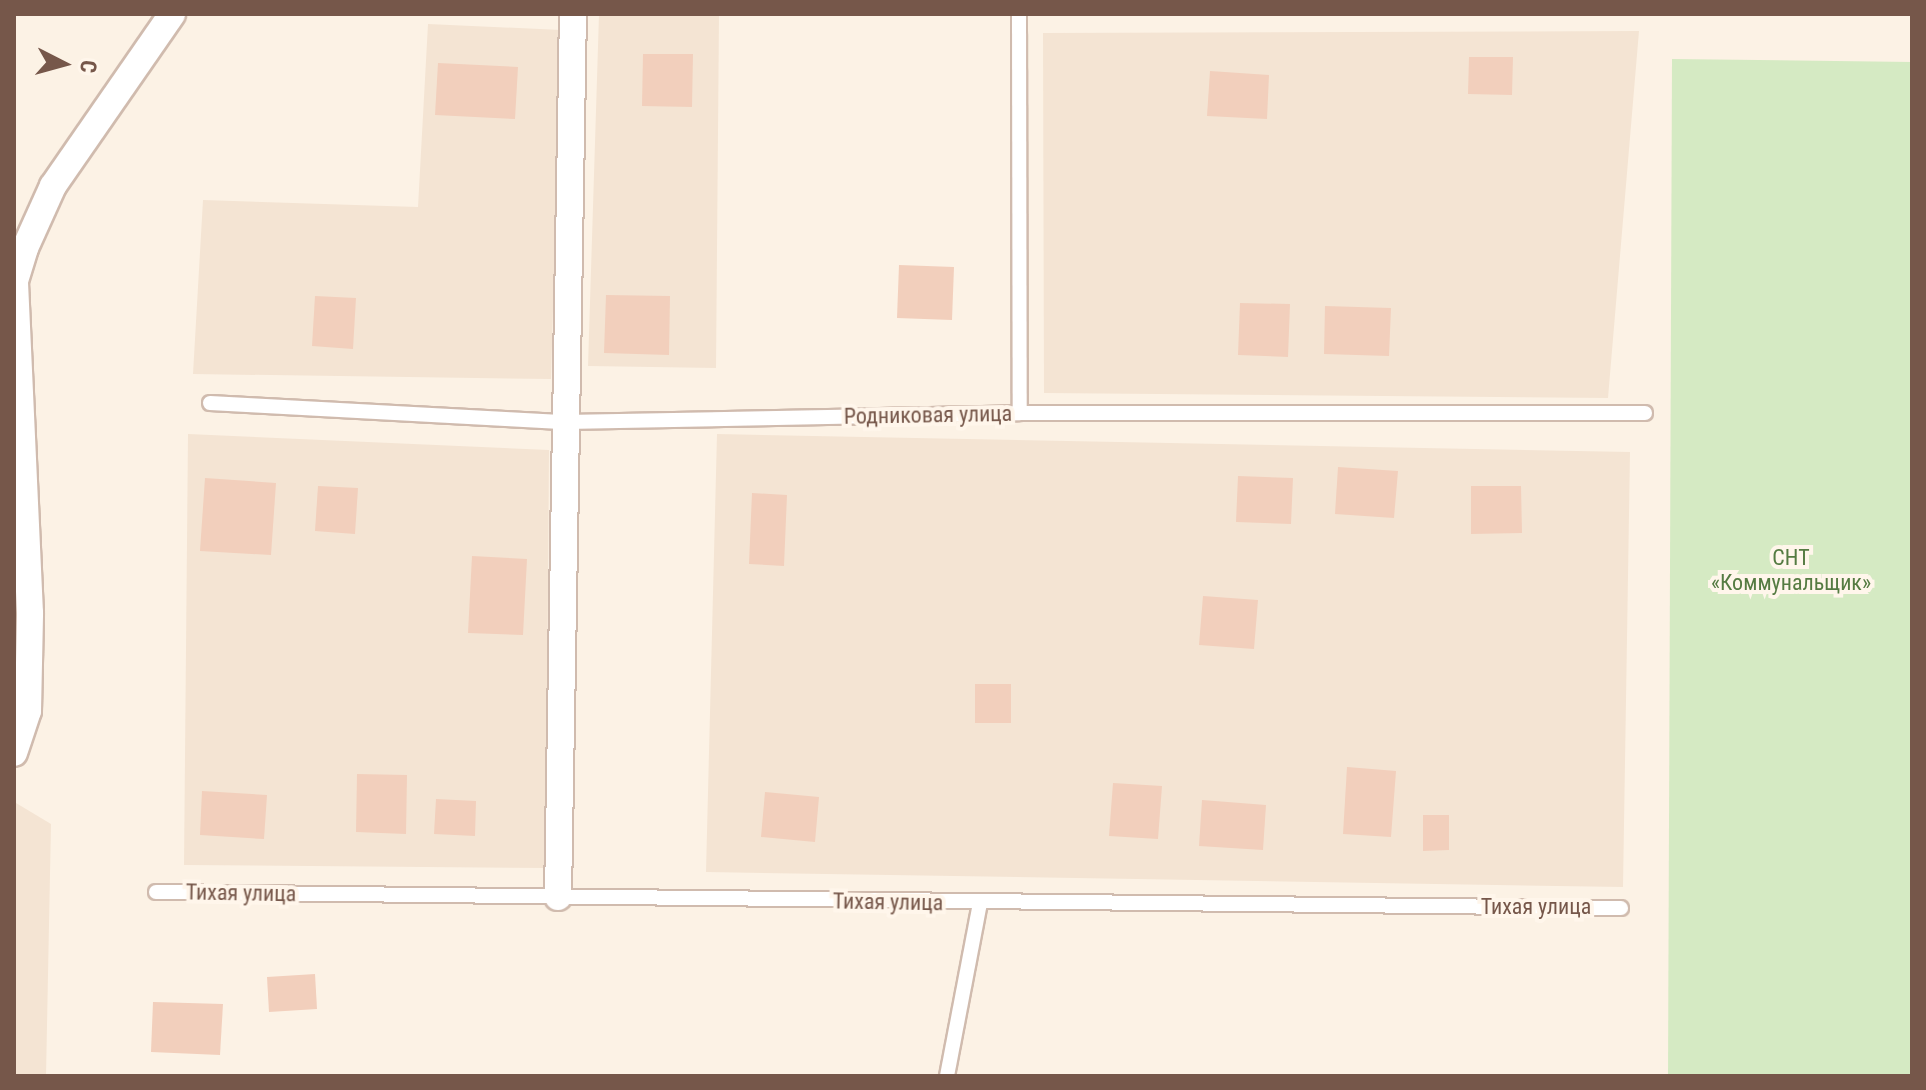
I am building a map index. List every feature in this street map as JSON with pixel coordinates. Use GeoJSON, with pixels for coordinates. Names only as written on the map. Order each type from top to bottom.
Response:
{"type":"FeatureCollection","features":[{"type":"Feature","properties":{"kind":"street"},"geometry":{"type":"LineString","coordinates":[[14,753],[28,711],[30,613],[15,281],[25,248],[53,186],[172,14]]}},
{"type":"Feature","properties":{"kind":"street"},"geometry":{"type":"LineString","coordinates":[[558,897],[573,14]]}},
{"type":"Feature","properties":{"kind":"lane"},"geometry":{"type":"LineString","coordinates":[[1019,14],[1020,413]]}},
{"type":"Feature","properties":{"kind":"lane","name":"Родниковая улица"},"geometry":{"type":"LineString","coordinates":[[210,403],[565,422],[1020,413],[1645,413]]}},
{"type":"Feature","properties":{"kind":"lane","name":"Тихая улица"},"geometry":{"type":"LineString","coordinates":[[156,892],[1621,908]]}},
{"type":"Feature","properties":{"kind":"lane"},"geometry":{"type":"LineString","coordinates":[[947,1076],[980,903]]}},
{"type":"Feature","properties":{"kind":"shaded area"},"geometry":{"type":"Polygon","coordinates":[[[599,14],[719,15],[716,368],[588,366],[599,14]]]}},
{"type":"Feature","properties":{"kind":"shaded area"},"geometry":{"type":"Polygon","coordinates":[[[428,24],[561,30],[551,379],[193,374],[203,200],[418,207],[428,24]]]}},
{"type":"Feature","properties":{"kind":"shaded area"},"geometry":{"type":"Polygon","coordinates":[[[1639,31],[1608,398],[1044,393],[1043,33],[1639,31]]]}},
{"type":"Feature","properties":{"kind":"shaded area"},"geometry":{"type":"Polygon","coordinates":[[[188,434],[549,450],[546,868],[184,865],[188,434]]]}},
{"type":"Feature","properties":{"kind":"shaded area"},"geometry":{"type":"Polygon","coordinates":[[[717,434],[1630,452],[1623,887],[706,872],[717,434]]]}},
{"type":"Feature","properties":{"kind":"shaded area"},"geometry":{"type":"Polygon","coordinates":[[[16,803],[51,824],[46,1076],[14,1076],[16,803]]]}},
{"type":"Feature","properties":{"kind":"green space","name":"СНТ «Коммунальщик»"},"geometry":{"type":"Polygon","coordinates":[[[1672,59],[1912,62],[1912,1076],[1668,1076],[1672,59]]]}},
{"type":"Feature","properties":{"kind":"building"},"geometry":{"type":"Polygon","coordinates":[[[643,54],[693,54],[692,107],[642,106],[643,54]]]}},
{"type":"Feature","properties":{"kind":"building"},"geometry":{"type":"Polygon","coordinates":[[[1469,57],[1513,57],[1512,95],[1468,94],[1469,57]]]}},
{"type":"Feature","properties":{"kind":"building"},"geometry":{"type":"Polygon","coordinates":[[[438,63],[518,67],[515,119],[435,115],[438,63]]]}},
{"type":"Feature","properties":{"kind":"building"},"geometry":{"type":"Polygon","coordinates":[[[1210,71],[1269,75],[1267,119],[1207,116],[1210,71]]]}},
{"type":"Feature","properties":{"kind":"building"},"geometry":{"type":"Polygon","coordinates":[[[899,265],[954,267],[952,320],[897,318],[899,265]]]}},
{"type":"Feature","properties":{"kind":"building"},"geometry":{"type":"Polygon","coordinates":[[[606,295],[670,296],[669,355],[604,353],[606,295]]]}},
{"type":"Feature","properties":{"kind":"building"},"geometry":{"type":"Polygon","coordinates":[[[315,296],[356,298],[353,349],[312,346],[315,296]]]}},
{"type":"Feature","properties":{"kind":"building"},"geometry":{"type":"Polygon","coordinates":[[[1240,303],[1290,304],[1288,357],[1238,355],[1240,303]]]}},
{"type":"Feature","properties":{"kind":"building"},"geometry":{"type":"Polygon","coordinates":[[[1325,306],[1391,308],[1389,356],[1324,354],[1325,306]]]}},
{"type":"Feature","properties":{"kind":"building"},"geometry":{"type":"Polygon","coordinates":[[[1338,467],[1398,471],[1394,518],[1335,514],[1338,467]]]}},
{"type":"Feature","properties":{"kind":"building"},"geometry":{"type":"Polygon","coordinates":[[[1238,476],[1293,478],[1291,524],[1236,522],[1238,476]]]}},
{"type":"Feature","properties":{"kind":"building"},"geometry":{"type":"Polygon","coordinates":[[[205,478],[276,483],[271,555],[200,551],[205,478]]]}},
{"type":"Feature","properties":{"kind":"building"},"geometry":{"type":"Polygon","coordinates":[[[318,486],[358,488],[355,534],[315,531],[318,486]]]}},
{"type":"Feature","properties":{"kind":"building"},"geometry":{"type":"Polygon","coordinates":[[[1471,486],[1521,486],[1522,533],[1471,534],[1471,486]]]}},
{"type":"Feature","properties":{"kind":"building"},"geometry":{"type":"Polygon","coordinates":[[[752,493],[787,495],[784,566],[749,564],[752,493]]]}},
{"type":"Feature","properties":{"kind":"building"},"geometry":{"type":"Polygon","coordinates":[[[472,556],[527,559],[523,635],[468,633],[472,556]]]}},
{"type":"Feature","properties":{"kind":"building"},"geometry":{"type":"Polygon","coordinates":[[[1203,596],[1258,600],[1254,649],[1199,645],[1203,596]]]}},
{"type":"Feature","properties":{"kind":"building"},"geometry":{"type":"Polygon","coordinates":[[[975,684],[1011,684],[1011,723],[975,723],[975,684]]]}},
{"type":"Feature","properties":{"kind":"building"},"geometry":{"type":"Polygon","coordinates":[[[1347,767],[1396,771],[1391,837],[1343,834],[1347,767]]]}},
{"type":"Feature","properties":{"kind":"building"},"geometry":{"type":"Polygon","coordinates":[[[357,774],[407,775],[406,834],[356,832],[357,774]]]}},
{"type":"Feature","properties":{"kind":"building"},"geometry":{"type":"Polygon","coordinates":[[[1113,783],[1162,786],[1158,839],[1109,836],[1113,783]]]}},
{"type":"Feature","properties":{"kind":"building"},"geometry":{"type":"Polygon","coordinates":[[[202,791],[267,795],[264,839],[200,835],[202,791]]]}},
{"type":"Feature","properties":{"kind":"building"},"geometry":{"type":"Polygon","coordinates":[[[765,792],[819,797],[815,842],[761,837],[765,792]]]}},
{"type":"Feature","properties":{"kind":"building"},"geometry":{"type":"Polygon","coordinates":[[[436,799],[476,801],[475,836],[434,834],[436,799]]]}},
{"type":"Feature","properties":{"kind":"building"},"geometry":{"type":"Polygon","coordinates":[[[1202,800],[1266,805],[1263,850],[1199,846],[1202,800]]]}},
{"type":"Feature","properties":{"kind":"building"},"geometry":{"type":"Polygon","coordinates":[[[1423,815],[1449,815],[1449,850],[1423,851],[1423,815]]]}},
{"type":"Feature","properties":{"kind":"building"},"geometry":{"type":"Polygon","coordinates":[[[315,974],[317,1009],[269,1012],[267,977],[315,974]]]}},
{"type":"Feature","properties":{"kind":"building"},"geometry":{"type":"Polygon","coordinates":[[[153,1002],[223,1004],[220,1055],[151,1052],[153,1002]]]}}]}
